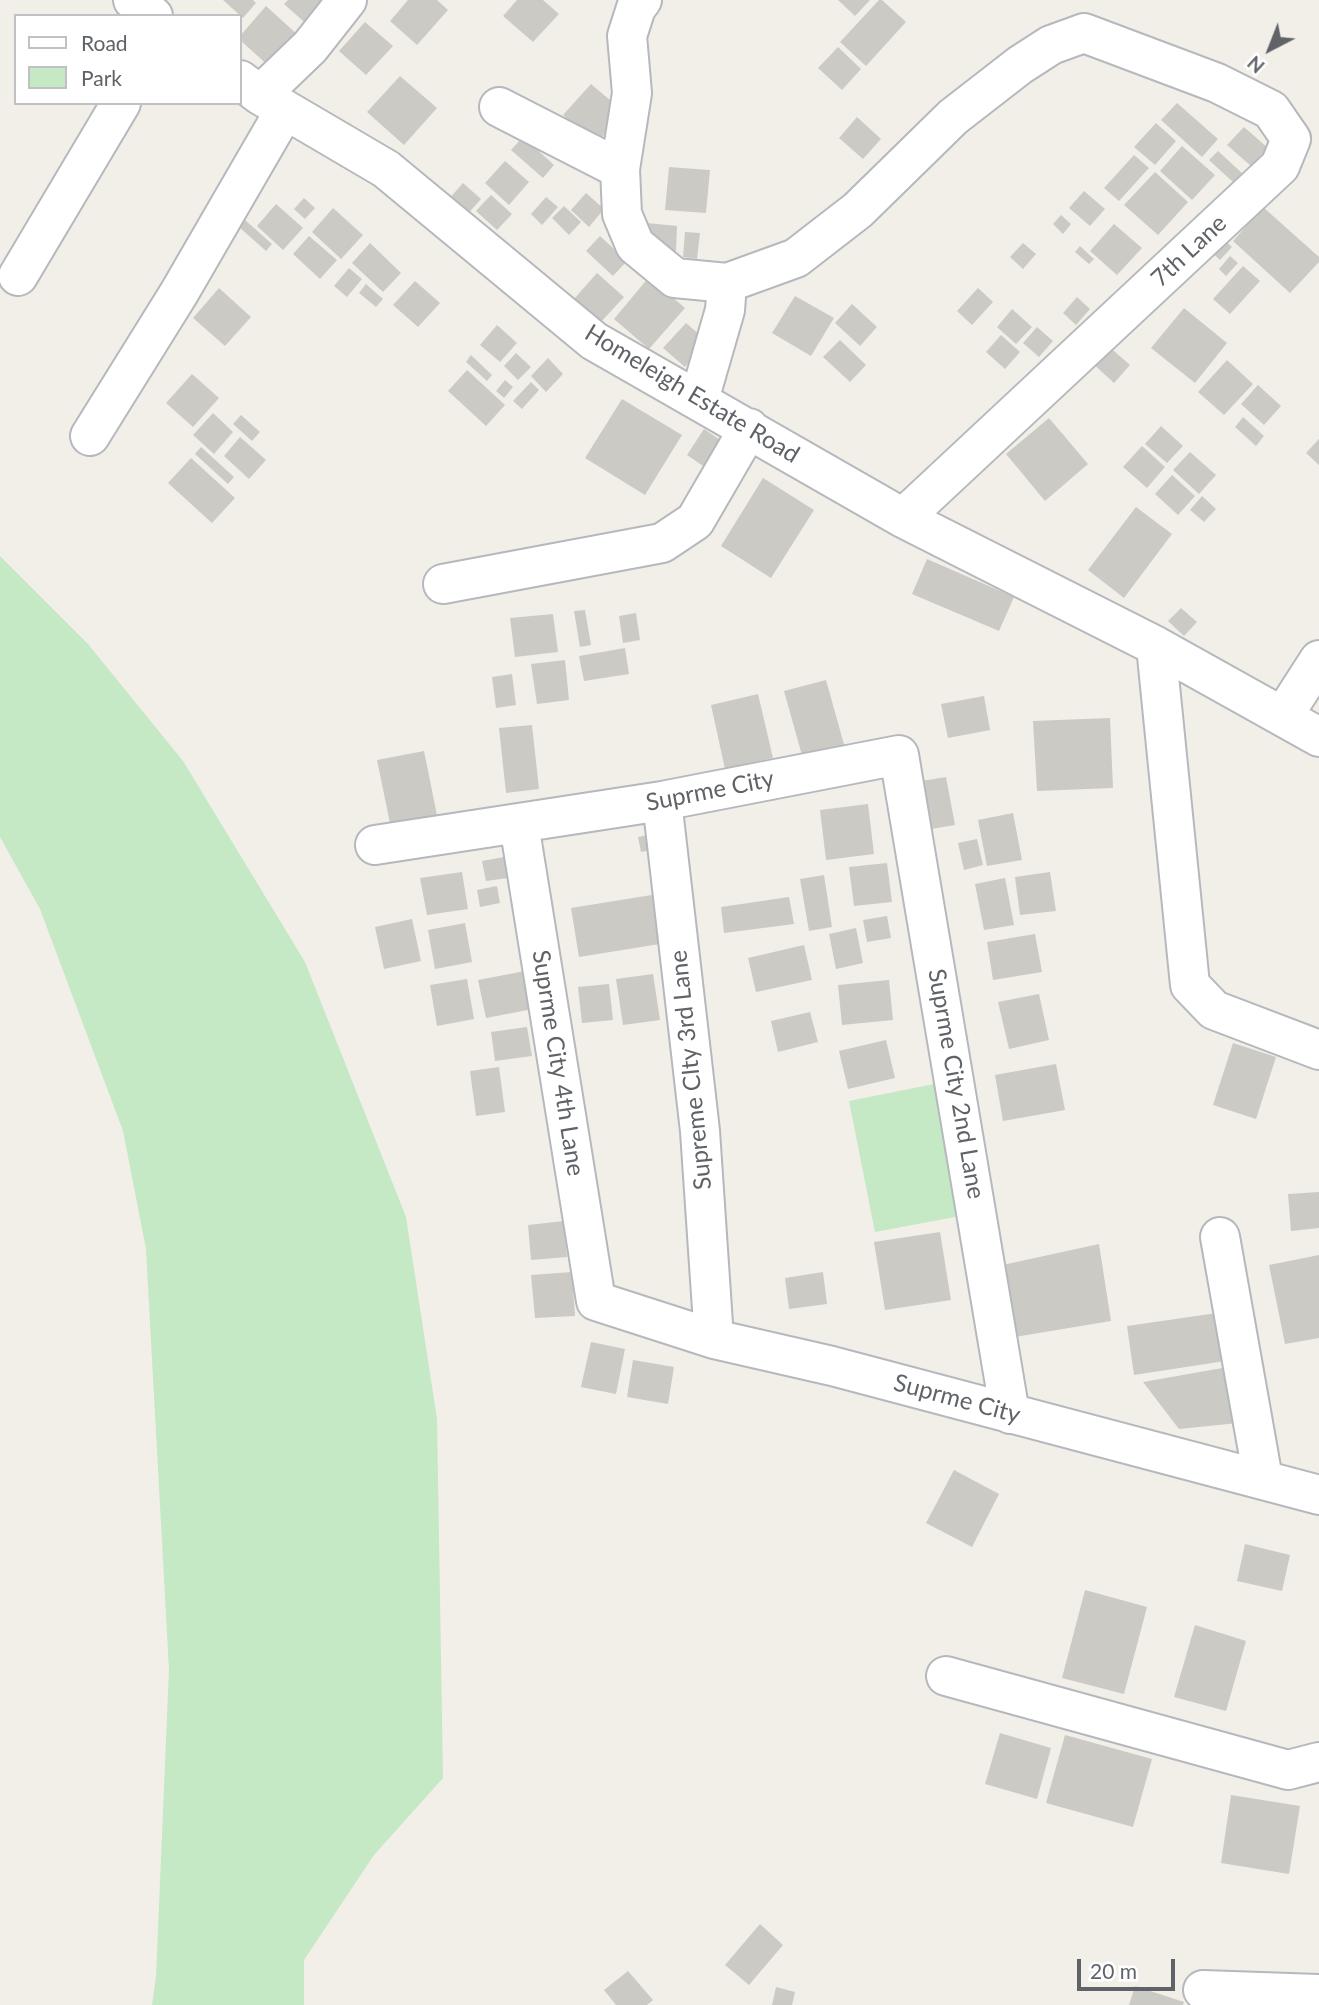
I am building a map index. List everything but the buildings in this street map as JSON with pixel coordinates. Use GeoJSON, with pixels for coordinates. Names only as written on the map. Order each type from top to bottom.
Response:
{"type":"FeatureCollection","features":[{"type":"Feature","properties":{"kind":"street"},"geometry":{"type":"LineString","coordinates":[[134,0],[151,14]]}},
{"type":"Feature","properties":{"kind":"street"},"geometry":{"type":"LineString","coordinates":[[90,436],[179,293],[262,95],[310,47],[347,0]]}},
{"type":"Feature","properties":{"kind":"street"},"geometry":{"type":"LineString","coordinates":[[642,0],[636,8],[627,36],[632,93],[620,169],[622,214],[635,245],[675,278],[727,283],[726,310],[699,400]]}},
{"type":"Feature","properties":{"kind":"street","name":"7th Lane"},"geometry":{"type":"LineString","coordinates":[[727,283],[796,258],[858,210],[953,117],[1020,65],[1051,45],[1084,33],[1217,83],[1271,110],[1291,139],[1280,166],[903,518]]}},
{"type":"Feature","properties":{"kind":"street","name":"Homeleigh Estate Road"},"geometry":{"type":"LineString","coordinates":[[262,95],[386,169],[594,341],[903,518],[1156,646],[1319,737]]}},
{"type":"Feature","properties":{"kind":"street"},"geometry":{"type":"LineString","coordinates":[[18,276],[120,105]]}},
{"type":"Feature","properties":{"kind":"street"},"geometry":{"type":"LineString","coordinates":[[499,107],[620,169]]}},
{"type":"Feature","properties":{"kind":"street"},"geometry":{"type":"LineString","coordinates":[[443,584],[662,543],[695,521],[749,428]]}},
{"type":"Feature","properties":{"kind":"street"},"geometry":{"type":"LineString","coordinates":[[1156,646],[1190,985],[1214,1010],[1319,1050]]}},
{"type":"Feature","properties":{"kind":"street"},"geometry":{"type":"LineString","coordinates":[[1283,716],[1319,660]]}},
{"type":"Feature","properties":{"kind":"street","name":"Suprme City"},"geometry":{"type":"LineString","coordinates":[[375,845],[662,801],[899,755]]}},
{"type":"Feature","properties":{"kind":"street","name":"Suprme City 2nd Lane"},"geometry":{"type":"LineString","coordinates":[[899,755],[1010,1414]]}},
{"type":"Feature","properties":{"kind":"street","name":"Supreme CIty 3rd Lane"},"geometry":{"type":"LineString","coordinates":[[662,801],[700,1132],[714,1339]]}},
{"type":"Feature","properties":{"kind":"street","name":"Suprme City 4th Lane"},"geometry":{"type":"LineString","coordinates":[[519,824],[596,1301]]}},
{"type":"Feature","properties":{"kind":"street"},"geometry":{"type":"LineString","coordinates":[[1220,1237],[1263,1479]]}},
{"type":"Feature","properties":{"kind":"street","name":"Suprme City"},"geometry":{"type":"LineString","coordinates":[[596,1301],[714,1339],[832,1366],[1319,1495]]}},
{"type":"Feature","properties":{"kind":"street"},"geometry":{"type":"LineString","coordinates":[[946,1676],[1288,1770],[1319,1762]]}},
{"type":"Feature","properties":{"kind":"street"},"geometry":{"type":"LineString","coordinates":[[1203,1990],[1319,1994]]}},
{"type":"Feature","properties":{"kind":"green space"},"geometry":{"type":"Polygon","coordinates":[[[0,556],[88,644],[183,761],[305,962],[406,1217],[437,1419],[443,1778],[374,1855],[304,1960],[304,2005],[152,2005],[156,1976],[169,1670],[146,1249],[123,1131],[40,909],[0,837],[0,556]]]}},
{"type":"Feature","properties":{"kind":"green space"},"geometry":{"type":"Polygon","coordinates":[[[934,1084],[960,1216],[875,1232],[849,1101],[934,1084]]]}}]}
